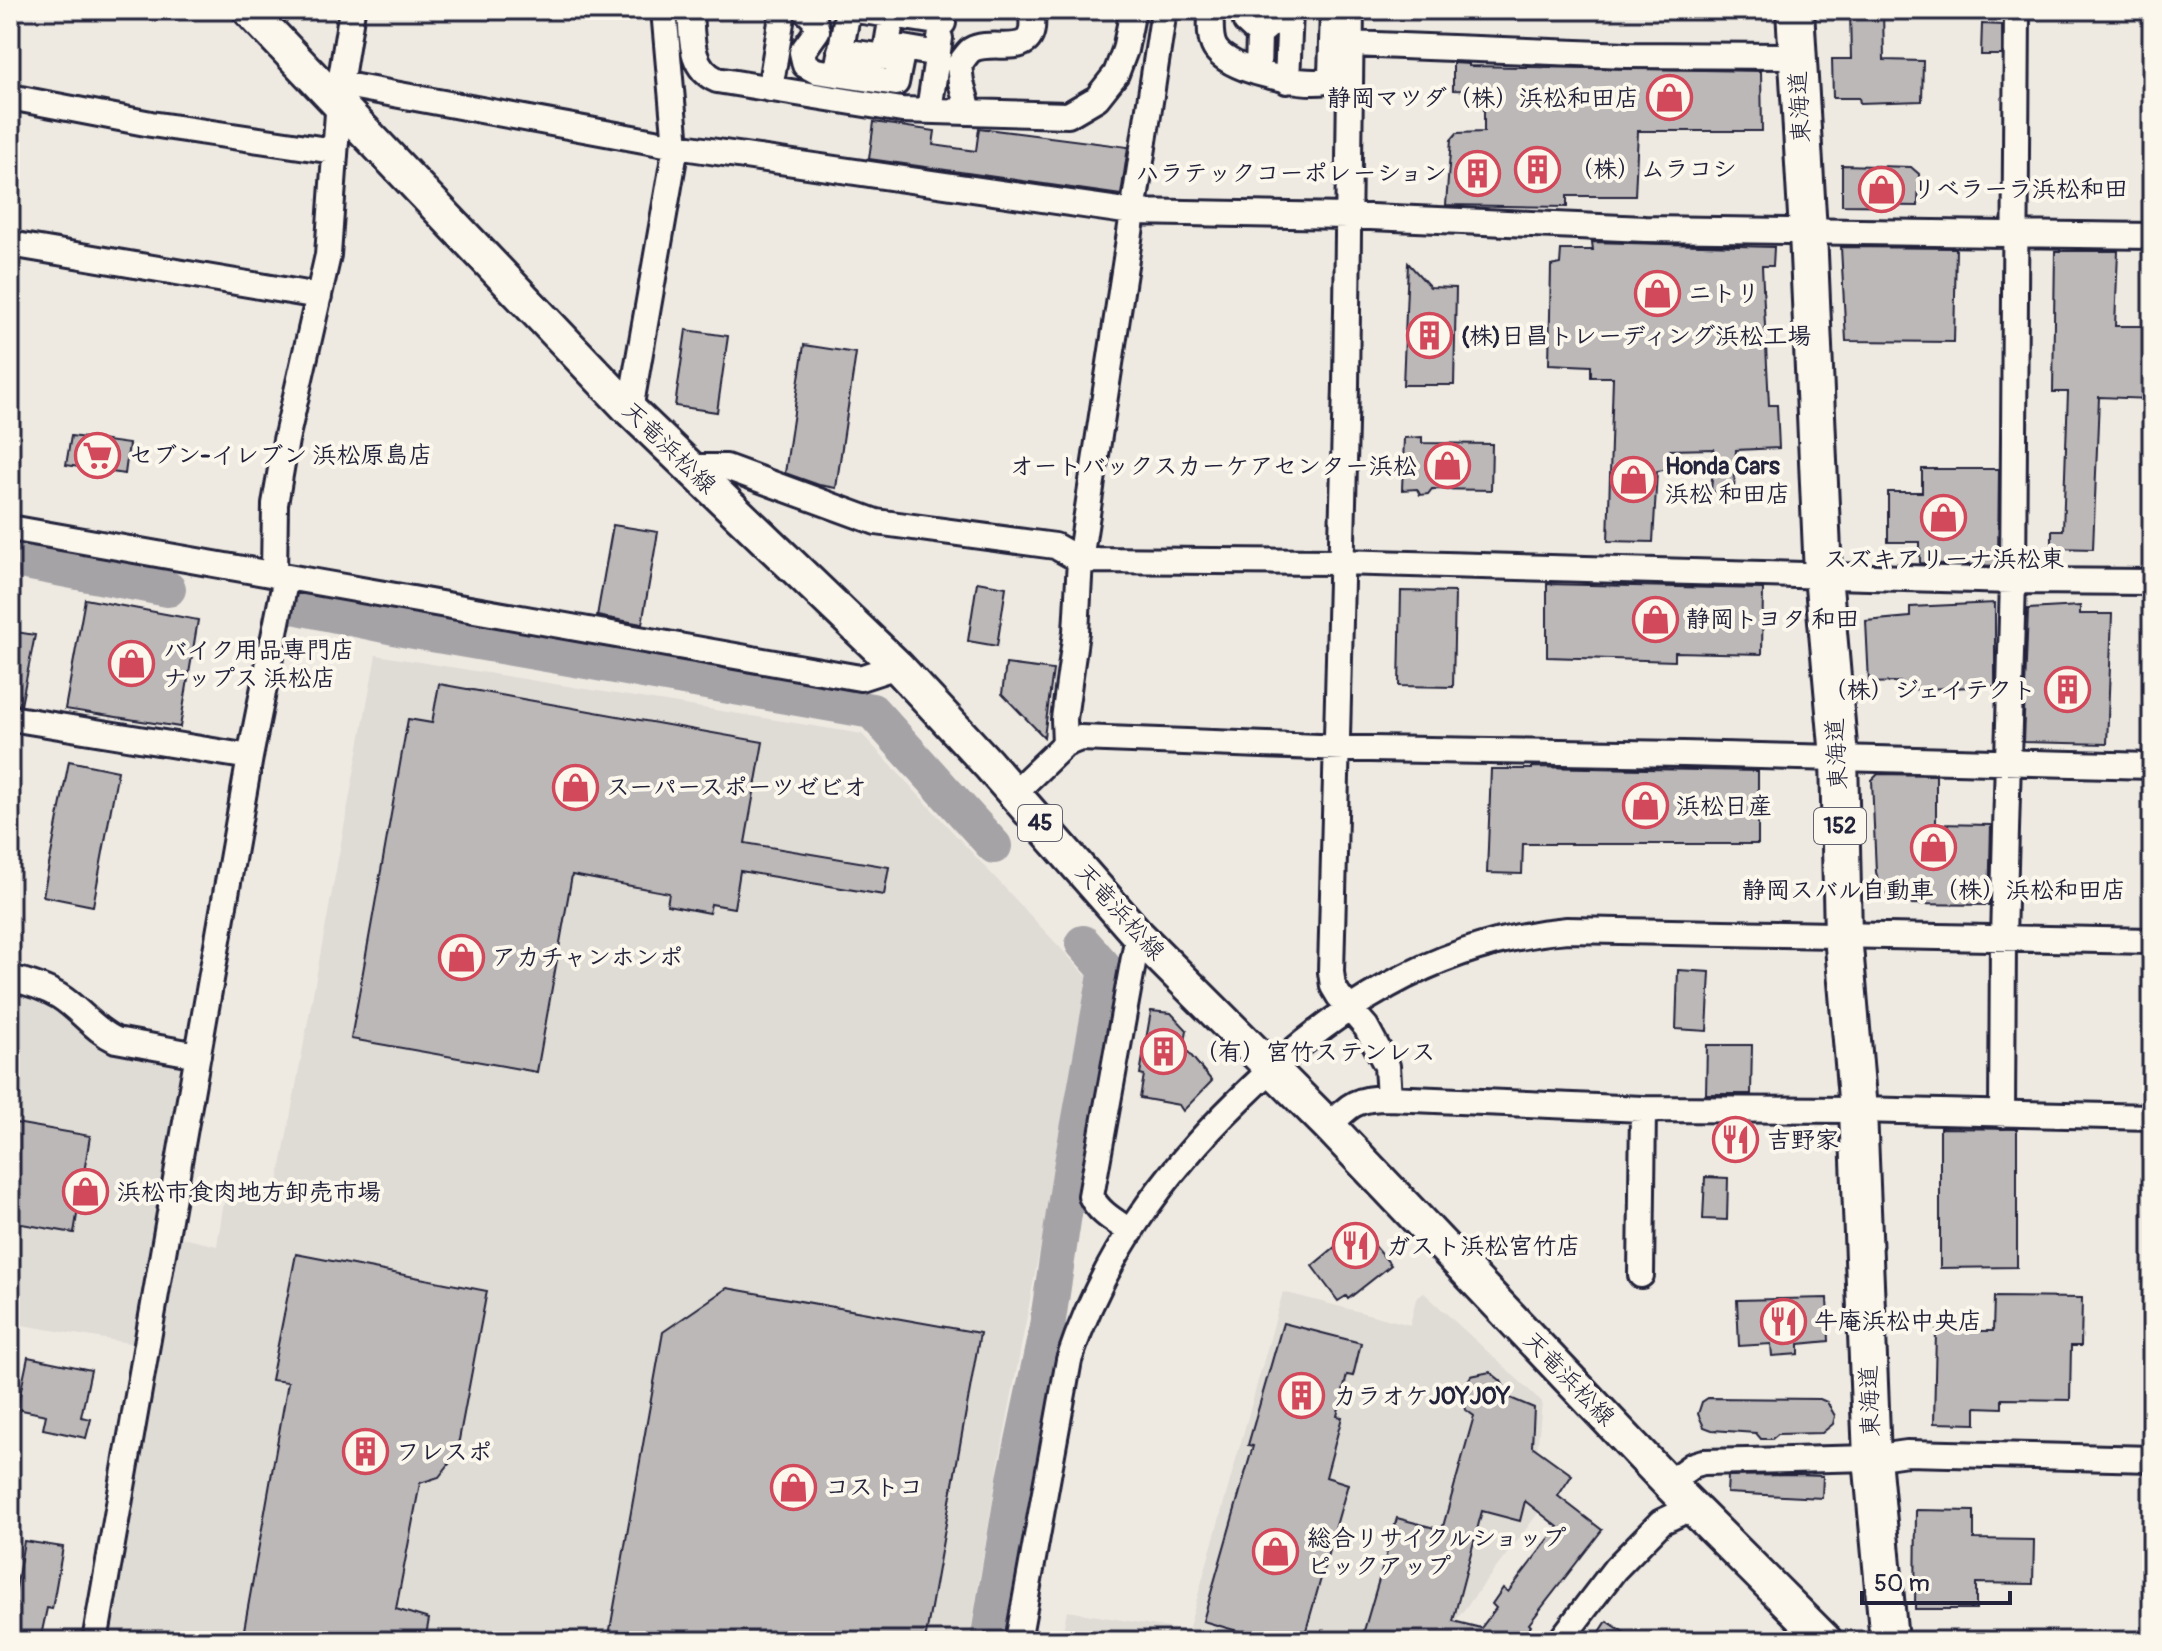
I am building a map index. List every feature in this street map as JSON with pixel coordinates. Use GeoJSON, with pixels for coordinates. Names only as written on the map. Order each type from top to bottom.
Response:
{"type":"FeatureCollection","features":[{"type":"Feature","properties":{"kind":"highway","name":"東海道"},"geometry":{"type":"LineString","coordinates":[[1795,10],[1823,575],[1839,757],[1843,935],[1858,1110],[1872,1458],[1889,1641]]}},
{"type":"Feature","properties":{"kind":"main road","name":"天竜浜松線"},"geometry":{"type":"LineString","coordinates":[[249,10],[339,94],[630,410],[897,666],[1138,935],[1329,1126],[1668,1483],[1826,1641]]}},
{"type":"Feature","properties":{"kind":"street"},"geometry":{"type":"LineString","coordinates":[[95,1641],[250,757],[277,621],[280,576],[275,504],[286,440],[328,255],[339,94],[352,10]]}},
{"type":"Feature","properties":{"kind":"street"},"geometry":{"type":"LineString","coordinates":[[630,410],[676,146],[664,10]]}},
{"type":"Feature","properties":{"kind":"street"},"geometry":{"type":"LineString","coordinates":[[690,10],[694,57],[707,76],[770,89],[837,75],[885,57],[874,12],[944,17],[929,110]]}},
{"type":"Feature","properties":{"kind":"street"},"geometry":{"type":"LineString","coordinates":[[770,89],[783,10]]}},
{"type":"Feature","properties":{"kind":"street"},"geometry":{"type":"LineString","coordinates":[[805,10],[814,19],[817,31],[802,52],[805,65],[816,71],[896,83],[903,48],[938,54]]}},
{"type":"Feature","properties":{"kind":"street"},"geometry":{"type":"LineString","coordinates":[[837,75],[848,10]]}},
{"type":"Feature","properties":{"kind":"street"},"geometry":{"type":"LineString","coordinates":[[969,111],[959,65],[971,50],[991,46],[1013,48],[1026,41],[1034,25],[1031,10]]}},
{"type":"Feature","properties":{"kind":"street"},"geometry":{"type":"LineString","coordinates":[[837,75],[902,110],[1068,115],[1097,98],[1116,74],[1125,50],[1133,10]]}},
{"type":"Feature","properties":{"kind":"street"},"geometry":{"type":"LineString","coordinates":[[1065,744],[1064,719],[1076,632],[1080,560],[1164,10]]}},
{"type":"Feature","properties":{"kind":"street"},"geometry":{"type":"LineString","coordinates":[[1237,10],[1232,15],[1211,12],[1215,48],[1228,61],[1287,81],[1315,83],[1326,81],[1331,75],[1333,10]]}},
{"type":"Feature","properties":{"kind":"street"},"geometry":{"type":"LineString","coordinates":[[1248,10],[1246,22],[1259,34],[1258,71]]}},
{"type":"Feature","properties":{"kind":"street"},"geometry":{"type":"LineString","coordinates":[[1259,34],[1271,25],[1272,10]]}},
{"type":"Feature","properties":{"kind":"street"},"geometry":{"type":"LineString","coordinates":[[1287,81],[1290,10]]}},
{"type":"Feature","properties":{"kind":"street"},"geometry":{"type":"LineString","coordinates":[[1351,10],[1331,972],[1333,986],[1366,1027],[1387,1066],[1389,1098]]}},
{"type":"Feature","properties":{"kind":"street"},"geometry":{"type":"LineString","coordinates":[[2002,1115],[2003,937],[2013,581],[2017,10]]}},
{"type":"Feature","properties":{"kind":"street"},"geometry":{"type":"LineString","coordinates":[[1351,44],[1627,55],[1797,56]]}},
{"type":"Feature","properties":{"kind":"street"},"geometry":{"type":"LineString","coordinates":[[339,94],[1132,212],[1808,232],[2152,236]]}},
{"type":"Feature","properties":{"kind":"street"},"geometry":{"type":"LineString","coordinates":[[10,97],[151,124],[334,151]]}},
{"type":"Feature","properties":{"kind":"street"},"geometry":{"type":"LineString","coordinates":[[10,244],[319,296]]}},
{"type":"Feature","properties":{"kind":"street"},"geometry":{"type":"LineString","coordinates":[[689,467],[726,467],[876,522],[1055,546],[1080,560],[1339,562],[2013,581],[2152,582]]}},
{"type":"Feature","properties":{"kind":"street"},"geometry":{"type":"LineString","coordinates":[[10,528],[860,678],[897,666]]}},
{"type":"Feature","properties":{"kind":"street"},"geometry":{"type":"LineString","coordinates":[[10,718],[250,757]]}},
{"type":"Feature","properties":{"kind":"street"},"geometry":{"type":"LineString","coordinates":[[1014,793],[1065,744],[1080,738],[2152,766]]}},
{"type":"Feature","properties":{"kind":"street"},"geometry":{"type":"LineString","coordinates":[[1018,1641],[1069,1360],[1089,1309],[1131,1232],[1176,1165],[1271,1068],[1348,1007],[1409,973],[1451,955],[1545,932],[1593,930],[2152,941]]}},
{"type":"Feature","properties":{"kind":"street"},"geometry":{"type":"LineString","coordinates":[[1131,1232],[1096,1206],[1091,1196],[1138,935]]}},
{"type":"Feature","properties":{"kind":"street"},"geometry":{"type":"LineString","coordinates":[[10,978],[42,987],[61,997],[116,1040],[198,1055]]}},
{"type":"Feature","properties":{"kind":"street"},"geometry":{"type":"LineString","coordinates":[[1329,1126],[1352,1104],[1368,1098],[1643,1109],[2152,1117]]}},
{"type":"Feature","properties":{"kind":"street"},"geometry":{"type":"LineString","coordinates":[[1641,1275],[1643,1109]]}},
{"type":"Feature","properties":{"kind":"street"},"geometry":{"type":"LineString","coordinates":[[1668,1483],[1693,1465],[1703,1462],[1872,1458],[1907,1453],[2152,1459]]}},
{"type":"Feature","properties":{"kind":"street"},"geometry":{"type":"LineString","coordinates":[[1560,1641],[1615,1569],[1661,1522],[1693,1507]]}},
{"type":"Feature","properties":{"kind":"shaded area"},"geometry":{"type":"Polygon","coordinates":[[[376,655],[862,734],[1091,981],[999,1462],[969,1641],[109,1641],[178,1237],[217,1246],[227,1183],[277,1188],[376,655]]]}},
{"type":"Feature","properties":{"kind":"shaded area","name":"浜松市食肉地方卸売市場"},"geometry":{"type":"Polygon","coordinates":[[[10,988],[25,990],[184,1061],[135,1344],[10,1323],[10,988]]]}},
{"type":"Feature","properties":{"kind":"shaded area"},"geometry":{"type":"Polygon","coordinates":[[[1283,1292],[1410,1325],[1416,1299],[1424,1293],[1542,1402],[1532,1501],[1542,1508],[1440,1641],[1061,1641],[1067,1611],[1188,1631],[1283,1292]]]}},
{"type":"Feature","properties":{"kind":"building"},"geometry":{"type":"Polygon","coordinates":[[[1850,10],[1883,10],[1884,60],[1923,61],[1922,101],[1860,103],[1859,98],[1833,98],[1832,59],[1851,59],[1850,10]]]}},
{"type":"Feature","properties":{"kind":"building"},"geometry":{"type":"Polygon","coordinates":[[[1982,24],[2002,25],[2002,55],[1981,55],[1982,24]]]}},
{"type":"Feature","properties":{"kind":"building"},"geometry":{"type":"Polygon","coordinates":[[[1453,63],[1469,66],[1761,71],[1762,131],[1638,131],[1635,196],[1567,196],[1567,207],[1446,205],[1451,140],[1457,133],[1484,132],[1484,91],[1453,90],[1453,63]]]}},
{"type":"Feature","properties":{"kind":"building"},"geometry":{"type":"Polygon","coordinates":[[[874,122],[935,131],[933,145],[976,151],[979,128],[1128,147],[1121,195],[869,159],[874,122]]]}},
{"type":"Feature","properties":{"kind":"building","name":"リベラーラ浜松和田"},"geometry":{"type":"Polygon","coordinates":[[[1842,165],[1911,167],[1919,174],[1918,206],[1842,205],[1842,165]]]}},
{"type":"Feature","properties":{"kind":"building","name":"ニトリ"},"geometry":{"type":"Polygon","coordinates":[[[1592,242],[1774,247],[1773,266],[1762,266],[1769,405],[1777,405],[1779,448],[1736,450],[1734,490],[1711,492],[1714,449],[1670,450],[1670,469],[1657,471],[1653,542],[1608,541],[1613,377],[1591,377],[1591,366],[1549,364],[1551,266],[1560,264],[1561,250],[1593,250],[1592,242]]]}},
{"type":"Feature","properties":{"kind":"building"},"geometry":{"type":"Polygon","coordinates":[[[1841,247],[1956,248],[1954,342],[1846,341],[1841,247]]]}},
{"type":"Feature","properties":{"kind":"building"},"geometry":{"type":"Polygon","coordinates":[[[2055,251],[2118,251],[2115,326],[2152,326],[2152,399],[2099,397],[2093,549],[2052,548],[2052,530],[2063,530],[2068,392],[2053,392],[2055,251]]]}},
{"type":"Feature","properties":{"kind":"building","name":"(株)日昌トレーディング浜松工場"},"geometry":{"type":"Polygon","coordinates":[[[1408,263],[1430,287],[1456,288],[1454,385],[1403,385],[1408,263]]]}},
{"type":"Feature","properties":{"kind":"building"},"geometry":{"type":"Polygon","coordinates":[[[686,330],[728,336],[717,412],[675,406],[686,330]]]}},
{"type":"Feature","properties":{"kind":"building"},"geometry":{"type":"Polygon","coordinates":[[[804,345],[856,353],[836,488],[785,473],[804,345]]]}},
{"type":"Feature","properties":{"kind":"building","name":"セブン‐イレブン 浜松原島店"},"geometry":{"type":"Polygon","coordinates":[[[71,436],[129,444],[125,474],[66,465],[71,436]]]}},
{"type":"Feature","properties":{"kind":"building","name":"オートバックスカーケアセンター浜松"},"geometry":{"type":"Polygon","coordinates":[[[1422,437],[1422,443],[1492,444],[1491,490],[1432,489],[1428,494],[1420,495],[1417,489],[1402,490],[1404,438],[1422,437]]]}},
{"type":"Feature","properties":{"kind":"building","name":"スズキアリーナ浜松東"},"geometry":{"type":"Polygon","coordinates":[[[1922,469],[1999,469],[1998,566],[1920,563],[1920,542],[1888,542],[1888,492],[1922,492],[1922,469]]]}},
{"type":"Feature","properties":{"kind":"building"},"geometry":{"type":"Polygon","coordinates":[[[613,525],[658,532],[642,624],[597,616],[613,525]]]}},
{"type":"Feature","properties":{"kind":"building"},"geometry":{"type":"Polygon","coordinates":[[[977,582],[1006,587],[997,646],[968,641],[977,582]]]}},
{"type":"Feature","properties":{"kind":"building","name":"静岡トヨタ 和田"},"geometry":{"type":"Polygon","coordinates":[[[1547,584],[1763,589],[1762,654],[1675,652],[1675,661],[1547,657],[1547,584]]]}},
{"type":"Feature","properties":{"kind":"building"},"geometry":{"type":"Polygon","coordinates":[[[1401,591],[1455,592],[1453,687],[1399,686],[1401,591]]]}},
{"type":"Feature","properties":{"kind":"building","name":"バイク用品専門店 ナップス 浜松店"},"geometry":{"type":"Polygon","coordinates":[[[85,599],[198,620],[180,727],[65,709],[85,599]]]}},
{"type":"Feature","properties":{"kind":"building"},"geometry":{"type":"Polygon","coordinates":[[[1995,603],[1995,686],[1901,690],[1900,682],[1869,683],[1866,621],[1910,617],[1910,607],[1995,603]]]}},
{"type":"Feature","properties":{"kind":"building","name":"（株）ジェイテクト"},"geometry":{"type":"Polygon","coordinates":[[[2080,606],[2080,614],[2112,614],[2107,744],[2023,742],[2028,609],[2080,606]]]}},
{"type":"Feature","properties":{"kind":"building"},"geometry":{"type":"Polygon","coordinates":[[[10,631],[35,635],[21,705],[10,703],[10,631]]]}},
{"type":"Feature","properties":{"kind":"building"},"geometry":{"type":"Polygon","coordinates":[[[1006,664],[1053,670],[1044,737],[1002,694],[1006,664]]]}},
{"type":"Feature","properties":{"kind":"building"},"geometry":{"type":"Polygon","coordinates":[[[439,684],[763,742],[745,843],[889,867],[884,895],[740,871],[734,908],[711,904],[709,913],[667,905],[669,893],[572,875],[537,1072],[351,1039],[408,719],[432,723],[439,684]]]}},
{"type":"Feature","properties":{"kind":"building"},"geometry":{"type":"Polygon","coordinates":[[[69,761],[118,771],[93,906],[43,896],[69,761]]]}},
{"type":"Feature","properties":{"kind":"building","name":"浜松日産"},"geometry":{"type":"Polygon","coordinates":[[[1491,769],[1758,771],[1758,844],[1523,844],[1522,874],[1487,873],[1491,769]]]}},
{"type":"Feature","properties":{"kind":"building","name":"静岡スバル自動車（株）浜松和田店"},"geometry":{"type":"Polygon","coordinates":[[[1878,774],[1936,775],[1936,824],[1991,825],[1989,905],[1907,904],[1888,897],[1880,888],[1876,872],[1872,780],[1878,774]]]}},
{"type":"Feature","properties":{"kind":"building"},"geometry":{"type":"Polygon","coordinates":[[[1678,970],[1710,972],[1707,1031],[1676,1029],[1678,970]]]}},
{"type":"Feature","properties":{"kind":"building","name":"（有）宮竹ステンレス"},"geometry":{"type":"Polygon","coordinates":[[[1151,1011],[1171,1013],[1187,1030],[1184,1047],[1212,1081],[1183,1111],[1179,1105],[1140,1098],[1144,1075],[1140,1074],[1151,1011]]]}},
{"type":"Feature","properties":{"kind":"building"},"geometry":{"type":"Polygon","coordinates":[[[1707,1045],[1752,1045],[1751,1094],[1706,1094],[1707,1045]]]}},
{"type":"Feature","properties":{"kind":"building"},"geometry":{"type":"Polygon","coordinates":[[[10,1122],[90,1136],[74,1233],[10,1222],[10,1122]]]}},
{"type":"Feature","properties":{"kind":"building"},"geometry":{"type":"Polygon","coordinates":[[[1721,1124],[1745,1124],[1745,1157],[1722,1157],[1721,1124]]]}},
{"type":"Feature","properties":{"kind":"building"},"geometry":{"type":"Polygon","coordinates":[[[1940,1128],[2017,1129],[2017,1267],[1940,1268],[1940,1128]]]}},
{"type":"Feature","properties":{"kind":"building"},"geometry":{"type":"Polygon","coordinates":[[[1705,1177],[1728,1178],[1727,1220],[1703,1219],[1705,1177]]]}},
{"type":"Feature","properties":{"kind":"building","name":"ガスト浜松宮竹店"},"geometry":{"type":"Polygon","coordinates":[[[1359,1227],[1391,1265],[1348,1299],[1346,1296],[1338,1301],[1312,1266],[1359,1227]]]}},
{"type":"Feature","properties":{"kind":"building","name":"フレスポ"},"geometry":{"type":"Polygon","coordinates":[[[296,1254],[487,1291],[459,1440],[449,1464],[439,1477],[420,1483],[396,1609],[429,1619],[425,1641],[242,1641],[288,1382],[271,1380],[296,1254]]]}},
{"type":"Feature","properties":{"kind":"building","name":"コストコ"},"geometry":{"type":"Polygon","coordinates":[[[727,1288],[980,1333],[925,1641],[608,1641],[663,1332],[727,1288]]]}},
{"type":"Feature","properties":{"kind":"building"},"geometry":{"type":"Polygon","coordinates":[[[1994,1297],[2082,1298],[2081,1346],[2071,1346],[2070,1400],[2002,1399],[2002,1408],[1976,1407],[1976,1424],[1934,1423],[1936,1331],[1993,1331],[1994,1297]]]}},
{"type":"Feature","properties":{"kind":"building","name":"牛庵浜松中央店"},"geometry":{"type":"Polygon","coordinates":[[[1827,1298],[1829,1341],[1799,1344],[1799,1354],[1772,1356],[1771,1344],[1739,1346],[1737,1300],[1827,1298]]]}},
{"type":"Feature","properties":{"kind":"building","name":"総合リサイクルショップ ピックアップ"},"geometry":{"type":"Polygon","coordinates":[[[1283,1323],[1361,1343],[1353,1376],[1347,1375],[1337,1416],[1342,1417],[1326,1477],[1348,1484],[1303,1641],[1272,1641],[1203,1621],[1253,1446],[1248,1445],[1283,1323]]]}},
{"type":"Feature","properties":{"kind":"building"},"geometry":{"type":"Polygon","coordinates":[[[28,1357],[91,1370],[81,1417],[91,1419],[86,1438],[43,1429],[46,1415],[17,1409],[28,1357]]]}},
{"type":"Feature","properties":{"kind":"building"},"geometry":{"type":"Polygon","coordinates":[[[1490,1372],[1501,1381],[1510,1398],[1534,1408],[1532,1446],[1572,1475],[1558,1496],[1602,1530],[1529,1624],[1531,1626],[1520,1641],[1361,1641],[1397,1518],[1442,1530],[1474,1416],[1466,1410],[1461,1392],[1471,1376],[1490,1372]],[[1525,1501],[1520,1521],[1482,1511],[1453,1621],[1481,1628],[1496,1608],[1492,1604],[1503,1588],[1508,1592],[1558,1527],[1525,1501]]]}},
{"type":"Feature","properties":{"kind":"building"},"geometry":{"type":"Polygon","coordinates":[[[1708,1398],[1820,1399],[1827,1402],[1835,1416],[1833,1424],[1822,1433],[1778,1434],[1772,1439],[1761,1439],[1756,1433],[1704,1427],[1698,1414],[1702,1402],[1708,1398]]]}},
{"type":"Feature","properties":{"kind":"building"},"geometry":{"type":"Polygon","coordinates":[[[1728,1476],[1823,1476],[1822,1498],[1727,1493],[1728,1476]]]}},
{"type":"Feature","properties":{"kind":"building"},"geometry":{"type":"Polygon","coordinates":[[[1916,1510],[1974,1511],[1974,1539],[2034,1540],[2033,1584],[1976,1583],[1976,1609],[1915,1609],[1916,1510]]]}},
{"type":"Feature","properties":{"kind":"building"},"geometry":{"type":"Polygon","coordinates":[[[24,1541],[63,1547],[52,1609],[47,1608],[40,1641],[10,1641],[24,1541]]]}},
{"type":"Feature","properties":{"kind":"building"},"geometry":{"type":"Polygon","coordinates":[[[1607,1621],[1637,1641],[1594,1641],[1607,1621]]]}},
{"type":"Feature","properties":{"kind":"waterway"},"geometry":{"type":"LineString","coordinates":[[10,559],[168,589]]}},
{"type":"Feature","properties":{"kind":"waterway"},"geometry":{"type":"LineString","coordinates":[[288,605],[403,629],[872,711],[994,846]]}},
{"type":"Feature","properties":{"kind":"waterway"},"geometry":{"type":"LineString","coordinates":[[988,1641],[1015,1479],[1046,1333],[1070,1174],[1106,975],[1106,969],[1083,943]]}},
{"type":"Feature","properties":{"kind":"place","name":"静岡マツダ（株）浜松和田店"},"geometry":{"type":"Point","coordinates":[1670,98]}},
{"type":"Feature","properties":{"kind":"place","name":"（株）ムラコシ"},"geometry":{"type":"Point","coordinates":[1538,169]}},
{"type":"Feature","properties":{"kind":"place","name":"ハラテックコーポレーション"},"geometry":{"type":"Point","coordinates":[1478,173]}},
{"type":"Feature","properties":{"kind":"place","name":"リベラーラ浜松和田"},"geometry":{"type":"Point","coordinates":[1881,189]}},
{"type":"Feature","properties":{"kind":"place","name":"ニトリ"},"geometry":{"type":"Point","coordinates":[1657,293]}},
{"type":"Feature","properties":{"kind":"place","name":"(株)日昌トレーディング浜松工場"},"geometry":{"type":"Point","coordinates":[1430,336]}},
{"type":"Feature","properties":{"kind":"place","name":"セブン‐イレブン 浜松原島店"},"geometry":{"type":"Point","coordinates":[98,455]}},
{"type":"Feature","properties":{"kind":"place","name":"オートバックスカーケアセンター浜松"},"geometry":{"type":"Point","coordinates":[1448,466]}},
{"type":"Feature","properties":{"kind":"place","name":"Honda Cars 浜松 和田店"},"geometry":{"type":"Point","coordinates":[1634,480]}},
{"type":"Feature","properties":{"kind":"place","name":"スズキアリーナ浜松東"},"geometry":{"type":"Point","coordinates":[1944,517]}},
{"type":"Feature","properties":{"kind":"place","name":"静岡トヨタ 和田"},"geometry":{"type":"Point","coordinates":[1655,619]}},
{"type":"Feature","properties":{"kind":"place","name":"バイク用品専門店 ナップス 浜松店"},"geometry":{"type":"Point","coordinates":[132,664]}},
{"type":"Feature","properties":{"kind":"place","name":"（株）ジェイテクト"},"geometry":{"type":"Point","coordinates":[2067,690]}},
{"type":"Feature","properties":{"kind":"place","name":"スーパースポーツゼビオ"},"geometry":{"type":"Point","coordinates":[575,787]}},
{"type":"Feature","properties":{"kind":"place","name":"浜松日産"},"geometry":{"type":"Point","coordinates":[1645,806]}},
{"type":"Feature","properties":{"kind":"place","name":"静岡スバル自動車（株）浜松和田店"},"geometry":{"type":"Point","coordinates":[1934,848]}},
{"type":"Feature","properties":{"kind":"place","name":"アカチャンホンポ"},"geometry":{"type":"Point","coordinates":[461,957]}},
{"type":"Feature","properties":{"kind":"place","name":"（有）宮竹ステンレス"},"geometry":{"type":"Point","coordinates":[1163,1052]}},
{"type":"Feature","properties":{"kind":"place","name":"吉野家"},"geometry":{"type":"Point","coordinates":[1736,1140]}},
{"type":"Feature","properties":{"kind":"place","name":"浜松市食肉地方卸売市場"},"geometry":{"type":"Point","coordinates":[86,1192]}},
{"type":"Feature","properties":{"kind":"place","name":"ガスト浜松宮竹店"},"geometry":{"type":"Point","coordinates":[1355,1246]}},
{"type":"Feature","properties":{"kind":"place","name":"牛庵浜松中央店"},"geometry":{"type":"Point","coordinates":[1783,1321]}},
{"type":"Feature","properties":{"kind":"place","name":"カラオケJOYJOY"},"geometry":{"type":"Point","coordinates":[1302,1396]}},
{"type":"Feature","properties":{"kind":"place","name":"フレスポ"},"geometry":{"type":"Point","coordinates":[365,1452]}},
{"type":"Feature","properties":{"kind":"place","name":"コストコ"},"geometry":{"type":"Point","coordinates":[794,1487]}},
{"type":"Feature","properties":{"kind":"place","name":"総合リサイクルショップ ピックアップ"},"geometry":{"type":"Point","coordinates":[1276,1552]}}]}
